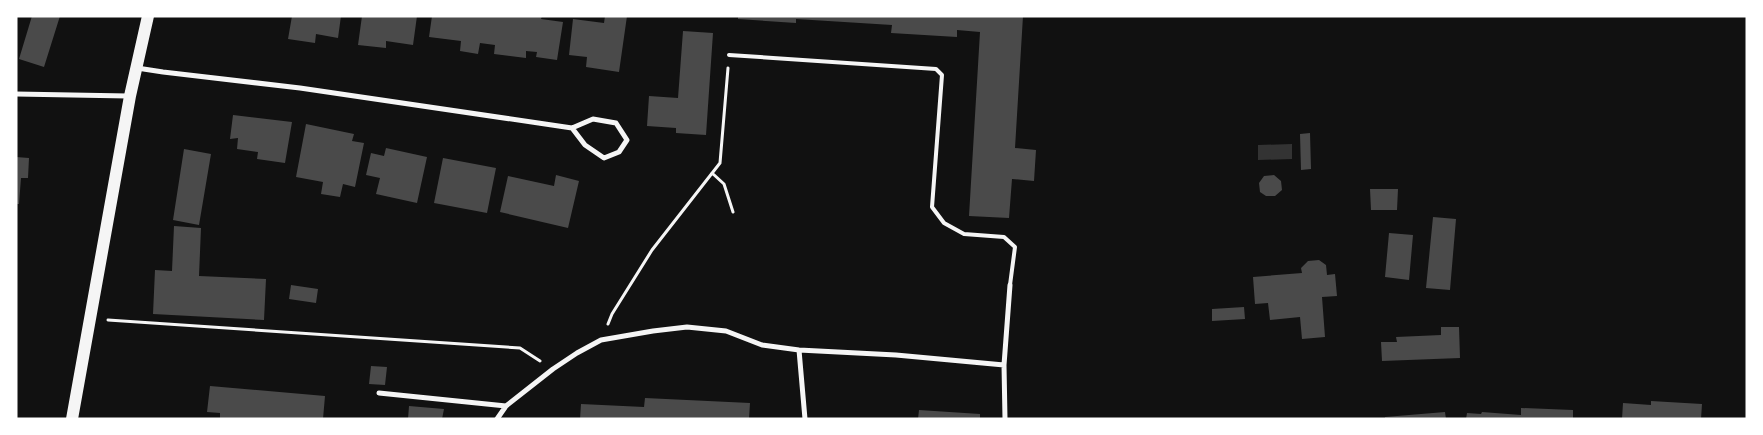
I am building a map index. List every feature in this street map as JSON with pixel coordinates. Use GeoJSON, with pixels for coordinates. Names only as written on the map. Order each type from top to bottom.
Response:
{"type":"FeatureCollection","features":[{"type":"Feature","properties":{"kind":"main road"},"geometry":{"type":"LineString","coordinates":[[72,419],[130,96],[148,16]]}},
{"type":"Feature","properties":{"kind":"street"},"geometry":{"type":"LineString","coordinates":[[136,68],[300,88],[572,128],[593,118],[616,123],[627,140],[619,152],[604,158],[585,145],[572,128]]}},
{"type":"Feature","properties":{"kind":"street"},"geometry":{"type":"LineString","coordinates":[[16,94],[130,96]]}},
{"type":"Feature","properties":{"kind":"street"},"geometry":{"type":"LineString","coordinates":[[1005,419],[1004,365],[1010,285]]}},
{"type":"Feature","properties":{"kind":"street"},"geometry":{"type":"LineString","coordinates":[[497,419],[506,406],[553,369],[601,340],[687,327],[726,331],[762,345],[799,350],[896,355],[1004,365]]}},
{"type":"Feature","properties":{"kind":"street"},"geometry":{"type":"LineString","coordinates":[[799,350],[805,419]]}},
{"type":"Feature","properties":{"kind":"street"},"geometry":{"type":"LineString","coordinates":[[379,394],[506,406]]}},
{"type":"Feature","properties":{"kind":"lane"},"geometry":{"type":"LineString","coordinates":[[729,55],[936,69],[942,75],[932,207],[944,222],[964,234],[1004,237],[1015,247],[1010,285]]}},
{"type":"Feature","properties":{"kind":"path"},"geometry":{"type":"LineString","coordinates":[[601,340],[612,314],[652,250],[720,163],[729,55]]}},
{"type":"Feature","properties":{"kind":"path"},"geometry":{"type":"LineString","coordinates":[[712,173],[724,184],[733,212]]}},
{"type":"Feature","properties":{"kind":"path"},"geometry":{"type":"LineString","coordinates":[[90,318],[520,348],[553,369]]}},
{"type":"Feature","properties":{"kind":"shaded area"},"geometry":{"type":"Polygon","coordinates":[[[1292,144],[1292,159],[1258,160],[1258,145],[1292,144]]]}},
{"type":"Feature","properties":{"kind":"building"},"geometry":{"type":"Polygon","coordinates":[[[32,16],[60,16],[44,67],[19,59],[32,16]]]}},
{"type":"Feature","properties":{"kind":"building"},"geometry":{"type":"Polygon","coordinates":[[[292,16],[341,16],[338,38],[316,34],[315,43],[288,39],[292,16]]]}},
{"type":"Feature","properties":{"kind":"building"},"geometry":{"type":"Polygon","coordinates":[[[362,16],[417,16],[413,45],[386,41],[386,48],[358,45],[362,16]]]}},
{"type":"Feature","properties":{"kind":"building"},"geometry":{"type":"Polygon","coordinates":[[[432,16],[542,16],[541,19],[563,22],[557,60],[536,57],[537,52],[526,51],[526,58],[494,54],[495,45],[480,43],[478,54],[460,51],[461,41],[429,37],[432,16]]]}},
{"type":"Feature","properties":{"kind":"building"},"geometry":{"type":"Polygon","coordinates":[[[605,16],[627,16],[619,72],[586,67],[587,57],[569,55],[573,19],[604,23],[605,16]]]}},
{"type":"Feature","properties":{"kind":"building"},"geometry":{"type":"Polygon","coordinates":[[[738,16],[1023,16],[1015,148],[1036,150],[1034,181],[1012,179],[1009,218],[969,216],[980,32],[957,30],[957,37],[891,33],[892,25],[796,19],[796,23],[738,19],[738,16]]]}},
{"type":"Feature","properties":{"kind":"building"},"geometry":{"type":"Polygon","coordinates":[[[683,31],[713,33],[706,135],[676,133],[676,128],[647,126],[649,96],[678,98],[683,31]]]}},
{"type":"Feature","properties":{"kind":"building"},"geometry":{"type":"Polygon","coordinates":[[[233,115],[292,122],[285,163],[257,159],[258,152],[237,149],[238,138],[230,139],[233,115]]]}},
{"type":"Feature","properties":{"kind":"building"},"geometry":{"type":"Polygon","coordinates":[[[306,124],[354,134],[352,141],[364,143],[355,187],[343,184],[340,197],[321,194],[323,182],[296,177],[306,124]]]}},
{"type":"Feature","properties":{"kind":"building"},"geometry":{"type":"Polygon","coordinates":[[[1310,133],[1311,169],[1301,170],[1300,134],[1310,133]]]}},
{"type":"Feature","properties":{"kind":"building"},"geometry":{"type":"Polygon","coordinates":[[[386,148],[427,157],[417,203],[376,194],[380,178],[366,175],[371,153],[384,156],[386,148]]]}},
{"type":"Feature","properties":{"kind":"building"},"geometry":{"type":"Polygon","coordinates":[[[184,149],[211,154],[199,225],[173,220],[184,149]]]}},
{"type":"Feature","properties":{"kind":"building"},"geometry":{"type":"Polygon","coordinates":[[[16,157],[29,158],[28,178],[21,178],[19,204],[16,204],[16,157]]]}},
{"type":"Feature","properties":{"kind":"building"},"geometry":{"type":"Polygon","coordinates":[[[443,158],[496,168],[487,213],[434,203],[443,158]]]}},
{"type":"Feature","properties":{"kind":"building"},"geometry":{"type":"Polygon","coordinates":[[[556,175],[579,181],[568,228],[500,212],[508,176],[554,186],[556,175]]]}},
{"type":"Feature","properties":{"kind":"building"},"geometry":{"type":"Polygon","coordinates":[[[1274,175],[1281,181],[1282,190],[1275,196],[1266,196],[1260,192],[1259,183],[1264,176],[1274,175]]]}},
{"type":"Feature","properties":{"kind":"building"},"geometry":{"type":"Polygon","coordinates":[[[1370,189],[1398,189],[1397,210],[1371,210],[1370,189]]]}},
{"type":"Feature","properties":{"kind":"building"},"geometry":{"type":"Polygon","coordinates":[[[1433,217],[1456,219],[1450,290],[1426,288],[1433,217]]]}},
{"type":"Feature","properties":{"kind":"building"},"geometry":{"type":"Polygon","coordinates":[[[174,226],[201,228],[199,276],[266,279],[264,320],[153,314],[155,270],[172,271],[174,226]]]}},
{"type":"Feature","properties":{"kind":"building"},"geometry":{"type":"Polygon","coordinates":[[[1389,233],[1413,235],[1409,280],[1385,277],[1389,233]]]}},
{"type":"Feature","properties":{"kind":"building"},"geometry":{"type":"Polygon","coordinates":[[[1319,260],[1326,265],[1327,275],[1335,274],[1337,296],[1322,297],[1325,337],[1302,339],[1300,317],[1270,320],[1268,303],[1255,304],[1253,277],[1302,273],[1301,268],[1308,261],[1319,260]]]}},
{"type":"Feature","properties":{"kind":"building"},"geometry":{"type":"Polygon","coordinates":[[[291,285],[318,289],[316,303],[289,299],[291,285]]]}},
{"type":"Feature","properties":{"kind":"building"},"geometry":{"type":"Polygon","coordinates":[[[1244,307],[1245,319],[1212,321],[1212,309],[1244,307]]]}},
{"type":"Feature","properties":{"kind":"building"},"geometry":{"type":"Polygon","coordinates":[[[1441,327],[1459,327],[1460,358],[1382,361],[1381,342],[1397,342],[1396,337],[1441,335],[1441,327]]]}},
{"type":"Feature","properties":{"kind":"building"},"geometry":{"type":"Polygon","coordinates":[[[371,366],[387,367],[385,385],[369,384],[371,366]]]}},
{"type":"Feature","properties":{"kind":"building"},"geometry":{"type":"Polygon","coordinates":[[[210,386],[325,396],[323,419],[220,419],[220,413],[207,412],[210,386]]]}},
{"type":"Feature","properties":{"kind":"building"},"geometry":{"type":"Polygon","coordinates":[[[645,398],[750,403],[749,419],[580,419],[581,404],[644,407],[645,398]]]}},
{"type":"Feature","properties":{"kind":"building"},"geometry":{"type":"Polygon","coordinates":[[[1651,401],[1702,404],[1701,419],[1622,419],[1623,403],[1651,405],[1651,401]]]}},
{"type":"Feature","properties":{"kind":"building"},"geometry":{"type":"Polygon","coordinates":[[[409,406],[444,409],[442,419],[408,419],[409,406]]]}},
{"type":"Feature","properties":{"kind":"building"},"geometry":{"type":"Polygon","coordinates":[[[1521,408],[1573,410],[1573,419],[1466,419],[1467,413],[1481,414],[1482,412],[1521,415],[1521,408]]]}},
{"type":"Feature","properties":{"kind":"building"},"geometry":{"type":"Polygon","coordinates":[[[919,410],[980,414],[980,419],[918,419],[919,410]]]}},
{"type":"Feature","properties":{"kind":"building"},"geometry":{"type":"Polygon","coordinates":[[[1445,412],[1446,419],[1385,419],[1385,417],[1445,412]]]}}]}
